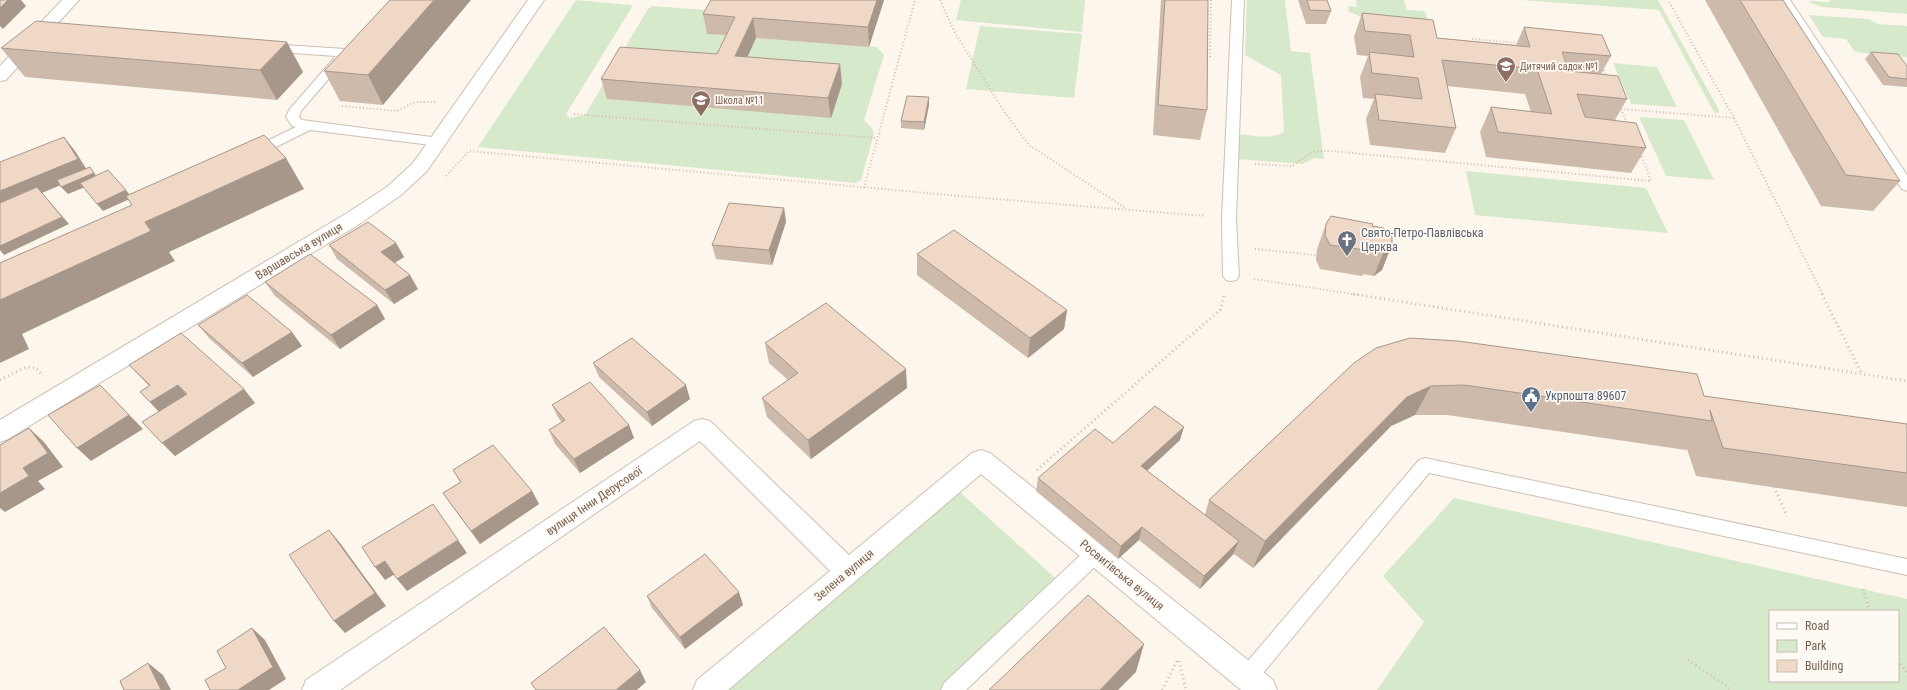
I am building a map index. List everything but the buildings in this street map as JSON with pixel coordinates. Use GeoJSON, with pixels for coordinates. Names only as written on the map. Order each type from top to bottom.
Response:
{"type":"FeatureCollection","features":[{"type":"Feature","properties":{"kind":"street"},"geometry":{"type":"LineString","coordinates":[[0,76],[50,32],[71,0]]}},
{"type":"Feature","properties":{"kind":"street","name":"Варшавська вулиця"},"geometry":{"type":"LineString","coordinates":[[0,432],[347,222],[387,196],[420,167],[536,0]]}},
{"type":"Feature","properties":{"kind":"street","name":"вулиця Інни Дерусової"},"geometry":{"type":"LineString","coordinates":[[316,690],[702,428],[848,572]]}},
{"type":"Feature","properties":{"kind":"street","name":"Росвигівська вулиця"},"geometry":{"type":"LineString","coordinates":[[981,460],[1255,683]]}},
{"type":"Feature","properties":{"kind":"street","name":"Зелена вулиця"},"geometry":{"type":"LineString","coordinates":[[707,690],[981,460]]}},
{"type":"Feature","properties":{"kind":"lane"},"geometry":{"type":"LineString","coordinates":[[1231,276],[1230,219],[1238,0]]}},
{"type":"Feature","properties":{"kind":"lane"},"geometry":{"type":"LineString","coordinates":[[1784,0],[1907,186]]}},
{"type":"Feature","properties":{"kind":"lane"},"geometry":{"type":"LineString","coordinates":[[356,43],[345,53],[294,110],[292,117],[297,123],[308,126],[438,142]]}},
{"type":"Feature","properties":{"kind":"lane"},"geometry":{"type":"LineString","coordinates":[[258,47],[345,53]]}},
{"type":"Feature","properties":{"kind":"lane"},"geometry":{"type":"LineString","coordinates":[[243,158],[308,126]]}},
{"type":"Feature","properties":{"kind":"lane"},"geometry":{"type":"LineString","coordinates":[[1255,683],[1425,465],[1907,567]]}},
{"type":"Feature","properties":{"kind":"lane"},"geometry":{"type":"LineString","coordinates":[[951,690],[1096,554]]}},
{"type":"Feature","properties":{"kind":"path"},"geometry":{"type":"LineString","coordinates":[[864,188],[915,0]]}},
{"type":"Feature","properties":{"kind":"path"},"geometry":{"type":"LineString","coordinates":[[940,0],[954,31],[1005,113],[1029,145],[1125,209]]}},
{"type":"Feature","properties":{"kind":"path"},"geometry":{"type":"LineString","coordinates":[[1668,0],[1734,118],[1862,374]]}},
{"type":"Feature","properties":{"kind":"path"},"geometry":{"type":"LineString","coordinates":[[1472,39],[1526,43]]}},
{"type":"Feature","properties":{"kind":"path"},"geometry":{"type":"LineString","coordinates":[[1600,62],[1609,82]]}},
{"type":"Feature","properties":{"kind":"path"},"geometry":{"type":"LineString","coordinates":[[335,105],[397,111],[410,101],[418,100],[441,102]]}},
{"type":"Feature","properties":{"kind":"path"},"geometry":{"type":"LineString","coordinates":[[1618,102],[1630,130]]}},
{"type":"Feature","properties":{"kind":"path"},"geometry":{"type":"LineString","coordinates":[[1621,109],[1734,118]]}},
{"type":"Feature","properties":{"kind":"path"},"geometry":{"type":"LineString","coordinates":[[574,114],[877,138]]}},
{"type":"Feature","properties":{"kind":"path"},"geometry":{"type":"LineString","coordinates":[[469,151],[864,188],[1230,219]]}},
{"type":"Feature","properties":{"kind":"path"},"geometry":{"type":"LineString","coordinates":[[1232,162],[1292,166],[1300,162],[1309,154],[1318,151],[1331,151],[1651,181],[1639,152]]}},
{"type":"Feature","properties":{"kind":"path"},"geometry":{"type":"LineString","coordinates":[[1251,249],[1316,255]]}},
{"type":"Feature","properties":{"kind":"path"},"geometry":{"type":"LineString","coordinates":[[1016,488],[1220,310],[1231,276],[1907,381]]}},
{"type":"Feature","properties":{"kind":"path"},"geometry":{"type":"LineString","coordinates":[[0,380],[26,367],[36,368],[44,377]]}},
{"type":"Feature","properties":{"kind":"path"},"geometry":{"type":"LineString","coordinates":[[1774,488],[1787,518]]}},
{"type":"Feature","properties":{"kind":"path"},"geometry":{"type":"LineString","coordinates":[[1780,516],[1795,519]]}},
{"type":"Feature","properties":{"kind":"path"},"geometry":{"type":"LineString","coordinates":[[1863,589],[1870,610]]}},
{"type":"Feature","properties":{"kind":"path"},"geometry":{"type":"LineString","coordinates":[[1173,654],[1184,663]]}},
{"type":"Feature","properties":{"kind":"path"},"geometry":{"type":"LineString","coordinates":[[1162,690],[1179,659]]}},
{"type":"Feature","properties":{"kind":"path"},"geometry":{"type":"LineString","coordinates":[[1179,659],[1186,690]]}},
{"type":"Feature","properties":{"kind":"path"},"geometry":{"type":"LineString","coordinates":[[1688,660],[1732,690]]}},
{"type":"Feature","properties":{"kind":"path"},"geometry":{"type":"LineString","coordinates":[[1899,661],[1907,673]]}},
{"type":"Feature","properties":{"kind":"green space"},"geometry":{"type":"Polygon","coordinates":[[[576,0],[631,5],[632,7],[566,114],[570,118],[585,115],[648,9],[653,6],[719,11],[739,36],[721,74],[830,118],[842,84],[739,76],[756,38],[877,47],[884,55],[864,120],[872,128],[874,134],[861,180],[856,183],[478,147],[576,0]]]}},
{"type":"Feature","properties":{"kind":"green space"},"geometry":{"type":"Polygon","coordinates":[[[961,0],[1085,0],[1082,32],[956,20],[961,0]]]}},
{"type":"Feature","properties":{"kind":"green space"},"geometry":{"type":"Polygon","coordinates":[[[1247,0],[1285,0],[1291,51],[1310,53],[1324,159],[1314,158],[1303,164],[1236,159],[1237,134],[1273,136],[1284,132],[1281,75],[1245,55],[1247,0]]]}},
{"type":"Feature","properties":{"kind":"green space"},"geometry":{"type":"Polygon","coordinates":[[[1356,0],[1404,0],[1407,10],[1424,11],[1442,63],[1367,19],[1349,12],[1348,6],[1357,7],[1356,0]]]}},
{"type":"Feature","properties":{"kind":"green space"},"geometry":{"type":"Polygon","coordinates":[[[1522,0],[1658,0],[1719,112],[1715,114],[1659,10],[1522,0]]]}},
{"type":"Feature","properties":{"kind":"green space"},"geometry":{"type":"Polygon","coordinates":[[[1829,0],[1907,0],[1907,14],[1822,7],[1809,1],[1830,2],[1829,0]]]}},
{"type":"Feature","properties":{"kind":"green space"},"geometry":{"type":"Polygon","coordinates":[[[1809,15],[1868,19],[1878,24],[1907,26],[1907,57],[1855,52],[1846,39],[1823,37],[1809,15]]]}},
{"type":"Feature","properties":{"kind":"green space"},"geometry":{"type":"Polygon","coordinates":[[[980,26],[1082,34],[1074,98],[966,89],[980,26]]]}},
{"type":"Feature","properties":{"kind":"green space"},"geometry":{"type":"Polygon","coordinates":[[[1613,63],[1657,67],[1677,107],[1631,104],[1613,63]]]}},
{"type":"Feature","properties":{"kind":"green space"},"geometry":{"type":"Polygon","coordinates":[[[1639,117],[1684,120],[1714,180],[1666,176],[1639,117]]]}},
{"type":"Feature","properties":{"kind":"green space"},"geometry":{"type":"Polygon","coordinates":[[[1466,171],[1646,188],[1668,233],[1475,215],[1466,171]]]}},
{"type":"Feature","properties":{"kind":"green space"},"geometry":{"type":"Polygon","coordinates":[[[951,484],[1063,585],[951,690],[707,690],[951,484]]]}},
{"type":"Feature","properties":{"kind":"green space"},"geometry":{"type":"Polygon","coordinates":[[[1454,498],[1907,599],[1907,690],[1377,690],[1424,622],[1383,576],[1454,498]]]}},
{"type":"Feature","properties":{"kind":"place","name":"Дитячий садок №1"},"geometry":{"type":"Point","coordinates":[1506,83]}},
{"type":"Feature","properties":{"kind":"place","name":"Школа №11"},"geometry":{"type":"Point","coordinates":[701,117]}},
{"type":"Feature","properties":{"kind":"place","name":"Свято-Петро-Павлівська Церква"},"geometry":{"type":"Point","coordinates":[1347,257]}},
{"type":"Feature","properties":{"kind":"place","name":"Укрпошта 89607"},"geometry":{"type":"Point","coordinates":[1531,413]}}]}
